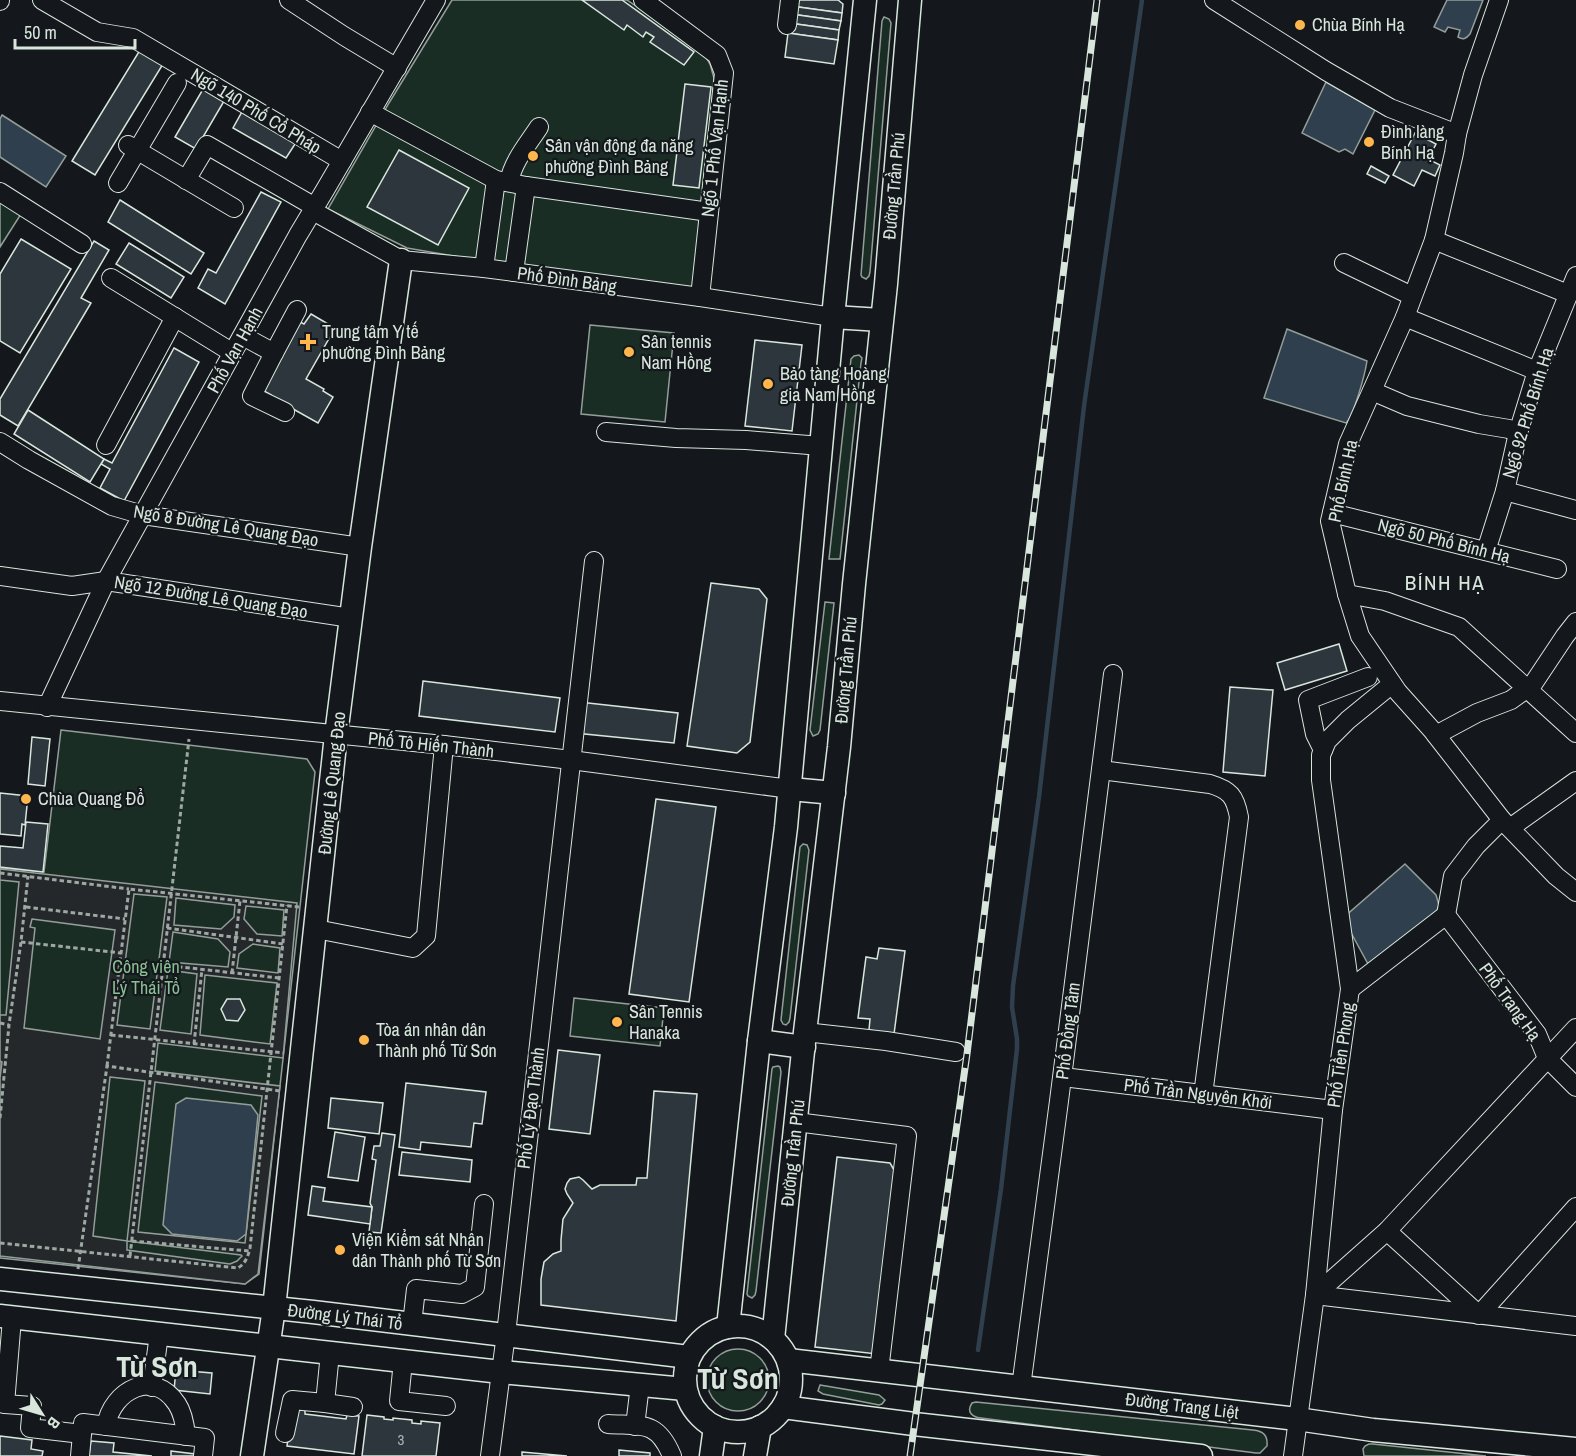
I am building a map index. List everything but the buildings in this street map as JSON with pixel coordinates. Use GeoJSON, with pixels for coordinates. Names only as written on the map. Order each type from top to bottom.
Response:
{"type":"FeatureCollection","features":[{"type":"Feature","properties":{"kind":"main road"},"geometry":{"type":"LineString","coordinates":[[728,1327],[759,1041],[790,789],[833,317],[865,0]]}},
{"type":"Feature","properties":{"kind":"main road","name":"Đường Trần Phú"},"geometry":{"type":"LineString","coordinates":[[773,1339],[804,1039],[834,793],[886,284],[910,0]]}},
{"type":"Feature","properties":{"kind":"main road","name":"Đường Lê Quang Đạo"},"geometry":{"type":"LineString","coordinates":[[268,1347],[336,735],[401,260]]}},
{"type":"Feature","properties":{"kind":"main road"},"geometry":{"type":"LineString","coordinates":[[833,317],[881,320]]}},
{"type":"Feature","properties":{"kind":"main road"},"geometry":{"type":"LineString","coordinates":[[790,789],[834,793]]}},
{"type":"Feature","properties":{"kind":"main road"},"geometry":{"type":"LineString","coordinates":[[759,1041],[804,1039]]}},
{"type":"Feature","properties":{"kind":"main road","name":"Đường Lý Thái Tổ"},"geometry":{"type":"LineString","coordinates":[[0,1279],[506,1334],[689,1357]]}},
{"type":"Feature","properties":{"kind":"main road"},"geometry":{"type":"LineString","coordinates":[[37,1320],[42,1284]]}},
{"type":"Feature","properties":{"kind":"main road","name":"Đường Lý Thái Tổ"},"geometry":{"type":"LineString","coordinates":[[6,1317],[501,1372],[685,1389]]}},
{"type":"Feature","properties":{"kind":"main road"},"geometry":{"type":"LineString","coordinates":[[728,1327],[750,1327],[762,1331],[773,1339],[788,1360],[790,1373],[790,1385],[783,1407],[772,1419],[746,1432],[726,1431],[708,1424],[697,1414],[685,1389],[685,1369],[696,1345],[706,1336],[728,1327]]}},
{"type":"Feature","properties":{"kind":"main road"},"geometry":{"type":"LineString","coordinates":[[252,1456],[268,1347]]}},
{"type":"Feature","properties":{"kind":"main road","name":"Đường Trang Liệt"},"geometry":{"type":"LineString","coordinates":[[788,1360],[1297,1419],[1373,1430],[1576,1449]]}},
{"type":"Feature","properties":{"kind":"main road"},"geometry":{"type":"LineString","coordinates":[[783,1407],[1201,1456]]}},
{"type":"Feature","properties":{"kind":"main road"},"geometry":{"type":"LineString","coordinates":[[711,1456],[715,1427]]}},
{"type":"Feature","properties":{"kind":"main road"},"geometry":{"type":"LineString","coordinates":[[755,1456],[760,1427]]}},
{"type":"Feature","properties":{"kind":"street","name":"Ngõ 140 Phố Cổ Pháp"},"geometry":{"type":"LineString","coordinates":[[42,0],[97,32],[133,38],[342,161]]}},
{"type":"Feature","properties":{"kind":"street"},"geometry":{"type":"LineString","coordinates":[[289,0],[397,68]]}},
{"type":"Feature","properties":{"kind":"street","name":"Phố Vạn Hạnh"},"geometry":{"type":"LineString","coordinates":[[47,707],[106,581],[298,235],[436,0]]}},
{"type":"Feature","properties":{"kind":"street","name":"Ngõ 1 Phố Vạn Hạnh"},"geometry":{"type":"LineString","coordinates":[[643,0],[717,54],[724,73],[700,297]]}},
{"type":"Feature","properties":{"kind":"street"},"geometry":{"type":"LineString","coordinates":[[787,25],[790,0]]}},
{"type":"Feature","properties":{"kind":"street"},"geometry":{"type":"LineString","coordinates":[[1214,0],[1326,71],[1390,108],[1457,134]]}},
{"type":"Feature","properties":{"kind":"street","name":"Phố Bính Hạ"},"geometry":{"type":"LineString","coordinates":[[1499,0],[1473,75],[1457,134],[1434,240],[1405,317],[1348,444],[1330,522],[1347,594],[1360,636],[1392,684],[1436,735],[1506,824],[1556,876],[1576,892]]}},
{"type":"Feature","properties":{"kind":"street"},"geometry":{"type":"LineString","coordinates":[[118,183],[132,148],[177,83]]}},
{"type":"Feature","properties":{"kind":"street"},"geometry":{"type":"LineString","coordinates":[[370,112],[510,182],[709,212]]}},
{"type":"Feature","properties":{"kind":"street"},"geometry":{"type":"LineString","coordinates":[[514,273],[511,172],[539,127]]}},
{"type":"Feature","properties":{"kind":"street","name":"Phố Đình Bảng"},"geometry":{"type":"LineString","coordinates":[[186,180],[207,145],[401,260],[484,268],[833,317]]}},
{"type":"Feature","properties":{"kind":"street"},"geometry":{"type":"LineString","coordinates":[[132,148],[234,208]]}},
{"type":"Feature","properties":{"kind":"street"},"geometry":{"type":"LineString","coordinates":[[484,268],[510,182]]}},
{"type":"Feature","properties":{"kind":"street"},"geometry":{"type":"LineString","coordinates":[[0,192],[82,244]]}},
{"type":"Feature","properties":{"kind":"street"},"geometry":{"type":"LineString","coordinates":[[1434,240],[1568,294]]}},
{"type":"Feature","properties":{"kind":"street"},"geometry":{"type":"LineString","coordinates":[[1344,263],[1412,296]]}},
{"type":"Feature","properties":{"kind":"street","name":"Ngõ 92 Phố Bính Hạ"},"geometry":{"type":"LineString","coordinates":[[1486,551],[1537,371],[1576,276]]}},
{"type":"Feature","properties":{"kind":"street"},"geometry":{"type":"LineString","coordinates":[[111,278],[233,353]]}},
{"type":"Feature","properties":{"kind":"street"},"geometry":{"type":"LineString","coordinates":[[285,412],[252,396],[297,310]]}},
{"type":"Feature","properties":{"kind":"street"},"geometry":{"type":"LineString","coordinates":[[106,445],[175,317]]}},
{"type":"Feature","properties":{"kind":"street"},"geometry":{"type":"LineString","coordinates":[[1405,317],[1537,371]]}},
{"type":"Feature","properties":{"kind":"street"},"geometry":{"type":"LineString","coordinates":[[243,336],[274,353]]}},
{"type":"Feature","properties":{"kind":"street"},"geometry":{"type":"LineString","coordinates":[[1372,391],[1407,406],[1518,433]]}},
{"type":"Feature","properties":{"kind":"street"},"geometry":{"type":"LineString","coordinates":[[606,432],[821,446]]}},
{"type":"Feature","properties":{"kind":"street","name":"Ngõ 8 Đường Lê Quang Đạo"},"geometry":{"type":"LineString","coordinates":[[0,442],[112,506],[143,515],[360,547]]}},
{"type":"Feature","properties":{"kind":"street"},"geometry":{"type":"LineString","coordinates":[[0,458],[29,460]]}},
{"type":"Feature","properties":{"kind":"street"},"geometry":{"type":"LineString","coordinates":[[1505,490],[1576,510]]}},
{"type":"Feature","properties":{"kind":"street","name":"Ngõ 50 Phố Bính Hạ"},"geometry":{"type":"LineString","coordinates":[[1332,513],[1557,569]]}},
{"type":"Feature","properties":{"kind":"street","name":"Phố Lý Đạo Thành"},"geometry":{"type":"LineString","coordinates":[[490,1456],[506,1334],[594,561]]}},
{"type":"Feature","properties":{"kind":"street","name":"Ngõ 12 Đường Lê Quang Đạo"},"geometry":{"type":"LineString","coordinates":[[0,576],[72,586],[106,581],[351,618]]}},
{"type":"Feature","properties":{"kind":"street"},"geometry":{"type":"LineString","coordinates":[[1347,594],[1385,601],[1459,627],[1576,733]]}},
{"type":"Feature","properties":{"kind":"street"},"geometry":{"type":"LineString","coordinates":[[1436,735],[1477,713],[1511,700],[1533,684],[1576,622]]}},
{"type":"Feature","properties":{"kind":"street","name":"Phố Đồng Tâm"},"geometry":{"type":"LineString","coordinates":[[1021,1387],[1063,1077],[1113,674]]}},
{"type":"Feature","properties":{"kind":"street"},"geometry":{"type":"LineString","coordinates":[[1323,750],[1315,734],[1308,700],[1368,677]]}},
{"type":"Feature","properties":{"kind":"street"},"geometry":{"type":"LineString","coordinates":[[1323,750],[1327,741],[1348,720],[1392,684]]}},
{"type":"Feature","properties":{"kind":"street","name":"Phố Tô Hiến Thành"},"geometry":{"type":"LineString","coordinates":[[0,701],[444,745],[790,789]]}},
{"type":"Feature","properties":{"kind":"street"},"geometry":{"type":"LineString","coordinates":[[316,929],[413,948],[426,936],[444,745]]}},
{"type":"Feature","properties":{"kind":"street","name":"Phố Tiền Phong"},"geometry":{"type":"LineString","coordinates":[[1293,1456],[1315,1295],[1333,1110],[1350,989],[1321,780],[1323,750]]}},
{"type":"Feature","properties":{"kind":"street"},"geometry":{"type":"LineString","coordinates":[[1101,770],[1210,784],[1221,787],[1234,798],[1237,804],[1239,817],[1203,1095]]}},
{"type":"Feature","properties":{"kind":"street"},"geometry":{"type":"LineString","coordinates":[[1350,989],[1446,915],[1453,876],[1476,846],[1506,824],[1576,781]]}},
{"type":"Feature","properties":{"kind":"street","name":"Phố Trang Hạ"},"geometry":{"type":"LineString","coordinates":[[1446,915],[1537,1034],[1547,1058],[1576,1028]]}},
{"type":"Feature","properties":{"kind":"street"},"geometry":{"type":"LineString","coordinates":[[804,1039],[886,1041],[956,1052]]}},
{"type":"Feature","properties":{"kind":"street"},"geometry":{"type":"LineString","coordinates":[[1315,1295],[1387,1231],[1547,1058],[1576,1087]]}},
{"type":"Feature","properties":{"kind":"street","name":"Phố Trần Nguyên Khởi"},"geometry":{"type":"LineString","coordinates":[[1063,1077],[1333,1110]]}},
{"type":"Feature","properties":{"kind":"street"},"geometry":{"type":"LineString","coordinates":[[795,1122],[906,1136],[879,1371]]}},
{"type":"Feature","properties":{"kind":"street"},"geometry":{"type":"LineString","coordinates":[[412,1324],[416,1288],[462,1294],[475,1287],[484,1204]]}},
{"type":"Feature","properties":{"kind":"street"},"geometry":{"type":"LineString","coordinates":[[1479,1315],[1576,1207]]}},
{"type":"Feature","properties":{"kind":"street"},"geometry":{"type":"LineString","coordinates":[[1387,1231],[1479,1315]]}},
{"type":"Feature","properties":{"kind":"street"},"geometry":{"type":"LineString","coordinates":[[1315,1295],[1576,1326]]}},
{"type":"Feature","properties":{"kind":"street"},"geometry":{"type":"LineString","coordinates":[[6,1317],[2,1403],[32,1406],[30,1428],[82,1434]]}},
{"type":"Feature","properties":{"kind":"street"},"geometry":{"type":"LineString","coordinates":[[152,1387],[159,1334]]}},
{"type":"Feature","properties":{"kind":"street"},"geometry":{"type":"LineString","coordinates":[[325,1403],[330,1353]]}},
{"type":"Feature","properties":{"kind":"street"},"geometry":{"type":"LineString","coordinates":[[403,1361],[399,1401],[446,1406]]}},
{"type":"Feature","properties":{"kind":"street"},"geometry":{"type":"LineString","coordinates":[[635,1426],[640,1385]]}},
{"type":"Feature","properties":{"kind":"street"},"geometry":{"type":"LineString","coordinates":[[106,1426],[112,1407],[118,1398],[130,1389],[147,1386],[159,1388],[177,1403],[185,1424],[186,1436]]}},
{"type":"Feature","properties":{"kind":"street"},"geometry":{"type":"LineString","coordinates":[[285,1433],[292,1400],[353,1407]]}},
{"type":"Feature","properties":{"kind":"street"},"geometry":{"type":"LineString","coordinates":[[80,1456],[83,1423],[205,1438],[203,1456]]}},
{"type":"Feature","properties":{"kind":"street"},"geometry":{"type":"LineString","coordinates":[[608,1424],[649,1427],[657,1431],[672,1456]]}},
{"type":"Feature","properties":{"kind":"path"},"geometry":{"type":"LineString","coordinates":[[130,1256],[189,739]]}},
{"type":"Feature","properties":{"kind":"path"},"geometry":{"type":"LineString","coordinates":[[0,873],[302,907]]}},
{"type":"Feature","properties":{"kind":"path"},"geometry":{"type":"LineString","coordinates":[[0,1118],[9,1024],[26,907],[28,876]]}},
{"type":"Feature","properties":{"kind":"path"},"geometry":{"type":"LineString","coordinates":[[78,1270],[129,889]]}},
{"type":"Feature","properties":{"kind":"path"},"geometry":{"type":"LineString","coordinates":[[232,973],[240,901]]}},
{"type":"Feature","properties":{"kind":"path"},"geometry":{"type":"LineString","coordinates":[[0,1243],[238,1268],[246,1260],[249,1251],[268,1089],[287,905]]}},
{"type":"Feature","properties":{"kind":"path"},"geometry":{"type":"LineString","coordinates":[[26,907],[125,919]]}},
{"type":"Feature","properties":{"kind":"path"},"geometry":{"type":"LineString","coordinates":[[167,928],[283,944]]}},
{"type":"Feature","properties":{"kind":"path"},"geometry":{"type":"LineString","coordinates":[[21,942],[121,953]]}},
{"type":"Feature","properties":{"kind":"path"},"geometry":{"type":"LineString","coordinates":[[163,965],[279,978]]}},
{"type":"Feature","properties":{"kind":"path"},"geometry":{"type":"LineString","coordinates":[[194,1044],[201,969]]}},
{"type":"Feature","properties":{"kind":"path"},"geometry":{"type":"LineString","coordinates":[[0,1023],[9,1024]]}},
{"type":"Feature","properties":{"kind":"path"},"geometry":{"type":"LineString","coordinates":[[111,1035],[286,1054]]}},
{"type":"Feature","properties":{"kind":"path"},"geometry":{"type":"LineString","coordinates":[[0,1056],[7,1057]]}},
{"type":"Feature","properties":{"kind":"path"},"geometry":{"type":"LineString","coordinates":[[107,1066],[282,1091]]}},
{"type":"Feature","properties":{"kind":"path"},"geometry":{"type":"LineString","coordinates":[[132,1241],[249,1251]]}},
{"type":"Feature","properties":{"kind":"green space","name":"Sân vận động đa năng phường Đình Bảng"},"geometry":{"type":"Polygon","coordinates":[[[452,0],[627,0],[703,52],[714,78],[695,291],[559,274],[407,248],[328,209],[452,0]]]}},
{"type":"Feature","properties":{"kind":"green space"},"geometry":{"type":"Polygon","coordinates":[[[884,17],[891,23],[870,272],[866,279],[861,275],[884,17]]]}},
{"type":"Feature","properties":{"kind":"green space"},"geometry":{"type":"Polygon","coordinates":[[[0,200],[21,214],[0,247],[0,200]]]}},
{"type":"Feature","properties":{"kind":"green space"},"geometry":{"type":"Polygon","coordinates":[[[590,325],[674,333],[665,422],[581,414],[590,325]]]}},
{"type":"Feature","properties":{"kind":"green space"},"geometry":{"type":"Polygon","coordinates":[[[859,355],[862,358],[840,559],[829,559],[851,359],[859,355]]]}},
{"type":"Feature","properties":{"kind":"green space"},"geometry":{"type":"Polygon","coordinates":[[[825,602],[834,603],[820,730],[813,736],[810,730],[825,602]]]}},
{"type":"Feature","properties":{"kind":"green space","name":"Công viên Lý Thái Tổ"},"geometry":{"type":"Polygon","coordinates":[[[61,730],[307,759],[315,772],[259,1274],[245,1284],[0,1258],[0,868],[44,872],[61,730]]]}},
{"type":"Feature","properties":{"kind":"green space"},"geometry":{"type":"Polygon","coordinates":[[[803,844],[807,845],[809,850],[790,1018],[786,1025],[781,1020],[800,847],[803,844]]]}},
{"type":"Feature","properties":{"kind":"green space","name":"Sân Tennis Hanaka"},"geometry":{"type":"Polygon","coordinates":[[[574,998],[664,1008],[660,1046],[570,1036],[574,998]]]}},
{"type":"Feature","properties":{"kind":"green space"},"geometry":{"type":"Polygon","coordinates":[[[778,1066],[781,1072],[756,1291],[752,1298],[747,1294],[772,1069],[778,1066]]]}},
{"type":"Feature","properties":{"kind":"green space"},"geometry":{"type":"Polygon","coordinates":[[[738,1349],[760,1358],[769,1380],[760,1402],[738,1411],[716,1402],[707,1380],[716,1358],[738,1349]]]}},
{"type":"Feature","properties":{"kind":"green space"},"geometry":{"type":"Polygon","coordinates":[[[820,1385],[879,1395],[885,1400],[879,1405],[823,1394],[818,1391],[820,1385]]]}},
{"type":"Feature","properties":{"kind":"green space"},"geometry":{"type":"Polygon","coordinates":[[[972,1403],[1257,1431],[1266,1436],[1267,1446],[1260,1453],[1256,1453],[981,1418],[970,1411],[972,1403]]]}},
{"type":"Feature","properties":{"kind":"green space"},"geometry":{"type":"Polygon","coordinates":[[[1369,1444],[1486,1456],[1364,1456],[1363,1449],[1369,1444]]]}},
{"type":"Feature","properties":{"kind":"shaded area"},"geometry":{"type":"Polygon","coordinates":[[[0,869],[297,903],[283,1058],[158,1043],[155,1071],[280,1086],[258,1274],[245,1284],[0,1256],[0,1078],[2,1062],[0,1061],[0,1015],[6,1015],[19,882],[0,880],[0,869]],[[134,894],[117,1025],[150,1029],[167,897],[134,894]],[[176,898],[174,925],[221,929],[234,917],[235,905],[176,898]],[[246,906],[244,919],[257,934],[282,936],[284,910],[246,906]],[[32,919],[30,927],[35,928],[24,1028],[100,1039],[115,930],[32,919]],[[173,932],[169,962],[228,967],[230,952],[218,939],[173,932]],[[253,944],[239,954],[237,968],[278,973],[280,948],[253,944]],[[168,970],[160,1030],[191,1034],[197,974],[168,970]],[[205,975],[200,1035],[270,1044],[277,983],[205,975]],[[110,1077],[93,1236],[127,1241],[145,1081],[110,1077]],[[155,1082],[138,1232],[245,1243],[262,1096],[155,1082]],[[127,1241],[127,1250],[230,1264],[237,1261],[241,1255],[127,1241]]]}},
{"type":"Feature","properties":{"kind":"water"},"geometry":{"type":"Polygon","coordinates":[[[1447,0],[1483,0],[1470,34],[1466,38],[1458,37],[1460,30],[1448,27],[1445,32],[1434,27],[1447,0]]]}},
{"type":"Feature","properties":{"kind":"water"},"geometry":{"type":"Polygon","coordinates":[[[1326,82],[1375,110],[1353,154],[1345,149],[1339,152],[1302,133],[1326,82]]]}},
{"type":"Feature","properties":{"kind":"water"},"geometry":{"type":"Polygon","coordinates":[[[2,115],[66,156],[46,187],[0,157],[0,119],[2,115]]]}},
{"type":"Feature","properties":{"kind":"water"},"geometry":{"type":"Polygon","coordinates":[[[1287,329],[1367,361],[1356,403],[1346,423],[1264,398],[1287,329]]]}},
{"type":"Feature","properties":{"kind":"water"},"geometry":{"type":"Polygon","coordinates":[[[1405,864],[1436,895],[1439,905],[1436,914],[1368,964],[1343,918],[1405,864]]]}},
{"type":"Feature","properties":{"kind":"water"},"geometry":{"type":"Polygon","coordinates":[[[186,1098],[251,1105],[258,1115],[246,1234],[237,1241],[172,1234],[163,1225],[176,1104],[186,1098]]]}},
{"type":"Feature","properties":{"kind":"waterway"},"geometry":{"type":"LineString","coordinates":[[978,1350],[1001,1189],[1017,1049],[1012,1007],[1013,986],[1039,797],[1084,406],[1142,0]]}},
{"type":"Feature","properties":{"kind":"railway"},"geometry":{"type":"LineString","coordinates":[[910,1456],[967,1054],[1097,0]]}},
{"type":"Feature","properties":{"kind":"place","name":"Chùa Bính Hạ"},"geometry":{"type":"Point","coordinates":[1300,25]}},
{"type":"Feature","properties":{"kind":"place","name":"Đình làng Bính Hạ"},"geometry":{"type":"Point","coordinates":[1369,142]}},
{"type":"Feature","properties":{"kind":"place","name":"Sân vận động đa năng phường Đình Bảng"},"geometry":{"type":"Point","coordinates":[533,156]}},
{"type":"Feature","properties":{"kind":"place","name":"Trung tâm Y tế phường Đình Bảng"},"geometry":{"type":"Point","coordinates":[308,342]}},
{"type":"Feature","properties":{"kind":"place","name":"Sân tennis Nam Hồng"},"geometry":{"type":"Point","coordinates":[629,352]}},
{"type":"Feature","properties":{"kind":"place","name":"Bảo tàng Hoàng gia Nam Hồng"},"geometry":{"type":"Point","coordinates":[768,384]}},
{"type":"Feature","properties":{"kind":"place","name":"Chùa Quang Đổ"},"geometry":{"type":"Point","coordinates":[26,799]}},
{"type":"Feature","properties":{"kind":"place","name":"Sân Tennis Hanaka"},"geometry":{"type":"Point","coordinates":[617,1022]}},
{"type":"Feature","properties":{"kind":"place","name":"Tòa án nhân dân Thành phố Từ Sơn"},"geometry":{"type":"Point","coordinates":[364,1040]}},
{"type":"Feature","properties":{"kind":"place","name":"Viện Kiểm sát Nhân dân Thành phố Từ Sơn"},"geometry":{"type":"Point","coordinates":[340,1250]}},
{"type":"Feature","properties":{"kind":"district","name":"BÍNH HẠ"},"geometry":{"type":"Point","coordinates":[1445,583]}},
{"type":"Feature","properties":{"kind":"district","name":"Từ Sơn"},"geometry":{"type":"Point","coordinates":[157,1367]}},
{"type":"Feature","properties":{"kind":"district","name":"Từ Sơn"},"geometry":{"type":"Point","coordinates":[738,1379]}}]}
